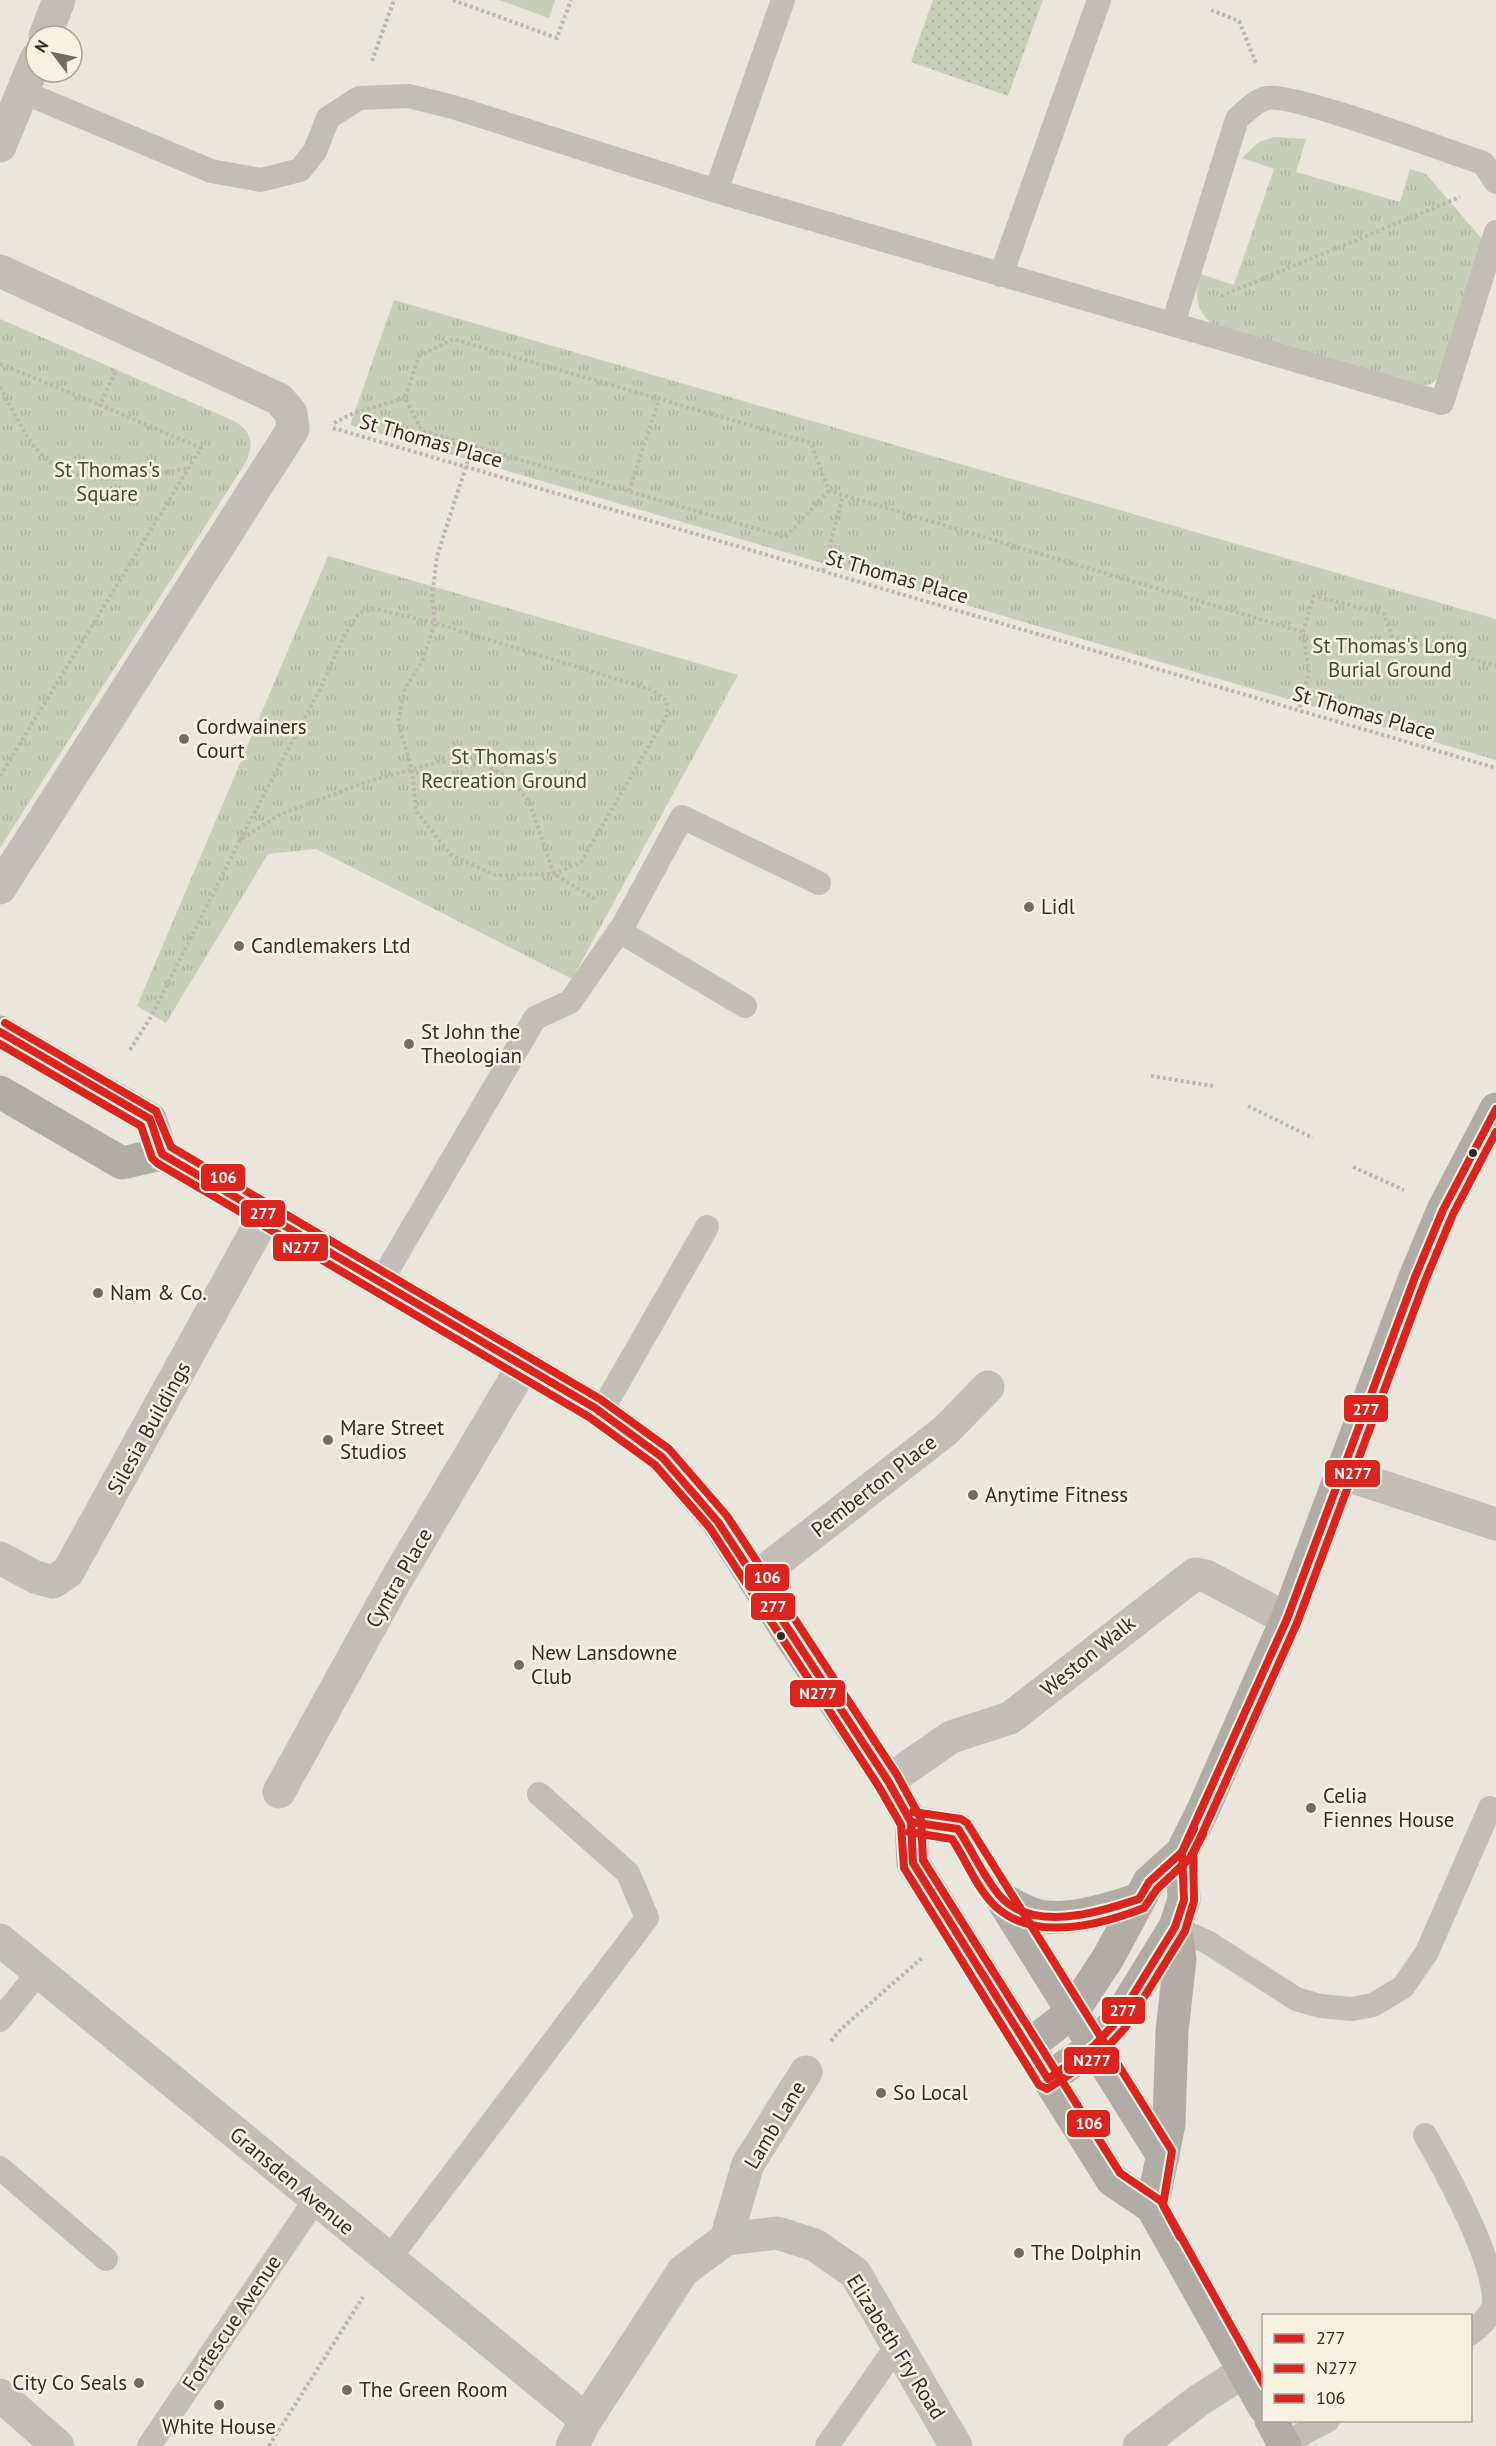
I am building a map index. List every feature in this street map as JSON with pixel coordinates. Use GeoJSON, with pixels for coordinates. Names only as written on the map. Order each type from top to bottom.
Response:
{"type":"FeatureCollection","features":[{"type":"Feature","properties":{"kind":"main road"},"geometry":{"type":"LineString","coordinates":[[0,1032],[150,1119],[162,1154],[601,1412],[662,1457],[691,1488],[718,1522],[888,1781],[911,1822],[913,1863],[1112,2180],[1152,2206],[1262,2405]]}},
{"type":"Feature","properties":{"kind":"main road"},"geometry":{"type":"LineString","coordinates":[[0,1092],[122,1163],[162,1154]]}},
{"type":"Feature","properties":{"kind":"main road"},"geometry":{"type":"LineString","coordinates":[[1028,2047],[1073,2011],[1108,1958],[1149,1882],[1182,1852],[1203,1810],[1287,1619],[1419,1267],[1443,1210],[1496,1109]]}},
{"type":"Feature","properties":{"kind":"main road"},"geometry":{"type":"LineString","coordinates":[[911,1822],[958,1829],[1163,2156]]}},
{"type":"Feature","properties":{"kind":"main road"},"geometry":{"type":"LineString","coordinates":[[1048,2079],[1094,2046],[1117,2021],[1175,1927],[1184,1900],[1182,1852]]}},
{"type":"Feature","properties":{"kind":"main road"},"geometry":{"type":"LineString","coordinates":[[1002,1899],[1032,1914],[1047,1917],[1110,1909],[1139,1899]]}},
{"type":"Feature","properties":{"kind":"main road"},"geometry":{"type":"LineString","coordinates":[[1152,2206],[1169,2124],[1172,2031],[1180,1959],[1175,1927]]}},
{"type":"Feature","properties":{"kind":"street"},"geometry":{"type":"LineString","coordinates":[[50,24],[59,0]]}},
{"type":"Feature","properties":{"kind":"street"},"geometry":{"type":"LineString","coordinates":[[0,146],[26,84]]}},
{"type":"Feature","properties":{"kind":"street"},"geometry":{"type":"LineString","coordinates":[[0,271],[279,399],[291,412],[293,429],[0,888]]}},
{"type":"Feature","properties":{"kind":"street","name":"Silesia Buildings"},"geometry":{"type":"LineString","coordinates":[[0,1558],[35,1577],[53,1582],[68,1572],[265,1215]]}},
{"type":"Feature","properties":{"kind":"street","name":"Cyntra Place"},"geometry":{"type":"LineString","coordinates":[[279,1792],[396,1580],[523,1366]]}},
{"type":"Feature","properties":{"kind":"street","name":"Pemberton Place"},"geometry":{"type":"LineString","coordinates":[[754,1579],[945,1431],[988,1387]]}},
{"type":"Feature","properties":{"kind":"street"},"geometry":{"type":"LineString","coordinates":[[1341,1473],[1496,1524]]}},
{"type":"Feature","properties":{"kind":"street","name":"Weston Walk"},"geometry":{"type":"LineString","coordinates":[[888,1781],[951,1737],[1010,1718],[1170,1590],[1195,1574],[1206,1576],[1287,1619]]}},
{"type":"Feature","properties":{"kind":"street","name":"Gransden Avenue"},"geometry":{"type":"LineString","coordinates":[[0,1940],[388,2260],[579,2433]]}},
{"type":"Feature","properties":{"kind":"street","name":"Lamb Lane"},"geometry":{"type":"LineString","coordinates":[[726,2239],[748,2164],[806,2072]]}},
{"type":"Feature","properties":{"kind":"street","name":"Elizabeth Fry Road"},"geometry":{"type":"LineString","coordinates":[[726,2239],[777,2233],[815,2245],[855,2273],[956,2446]]}},
{"type":"Feature","properties":{"kind":"street"},"geometry":{"type":"LineString","coordinates":[[579,2433],[683,2271],[726,2239]]}},
{"type":"Feature","properties":{"kind":"street"},"geometry":{"type":"LineString","coordinates":[[1139,2446],[1198,2401],[1243,2372]]}},
{"type":"Feature","properties":{"kind":"street"},"geometry":{"type":"LineString","coordinates":[[4,2405],[58,2446]]}},
{"type":"Feature","properties":{"kind":"lane"},"geometry":{"type":"LineString","coordinates":[[716,191],[783,0]]}},
{"type":"Feature","properties":{"kind":"lane"},"geometry":{"type":"LineString","coordinates":[[1001,275],[1099,0]]}},
{"type":"Feature","properties":{"kind":"lane"},"geometry":{"type":"LineString","coordinates":[[23,92],[211,171],[261,180],[300,170],[315,152],[328,118],[359,98],[409,96],[453,106],[716,191],[1001,275],[1174,319],[1442,403],[1496,232]]}},
{"type":"Feature","properties":{"kind":"lane"},"geometry":{"type":"LineString","coordinates":[[1174,319],[1237,119],[1255,103],[1269,97],[1305,103],[1483,163],[1496,182]]}},
{"type":"Feature","properties":{"kind":"lane"},"geometry":{"type":"LineString","coordinates":[[380,1282],[535,1018],[570,1002],[619,931],[682,817],[819,883]]}},
{"type":"Feature","properties":{"kind":"lane"},"geometry":{"type":"LineString","coordinates":[[619,931],[745,1006]]}},
{"type":"Feature","properties":{"kind":"lane"},"geometry":{"type":"LineString","coordinates":[[601,1412],[707,1227]]}},
{"type":"Feature","properties":{"kind":"lane"},"geometry":{"type":"LineString","coordinates":[[388,2260],[647,1918],[628,1873],[538,1794]]}},
{"type":"Feature","properties":{"kind":"lane"},"geometry":{"type":"LineString","coordinates":[[1175,1927],[1209,1943],[1296,1999],[1320,2006],[1352,2009],[1373,2005],[1403,1987],[1427,1952],[1490,1808]]}},
{"type":"Feature","properties":{"kind":"lane"},"geometry":{"type":"LineString","coordinates":[[0,2019],[39,1972]]}},
{"type":"Feature","properties":{"kind":"lane"},"geometry":{"type":"LineString","coordinates":[[1425,2135],[1475,2221],[1490,2261],[1495,2289],[1494,2306],[1480,2326],[1472,2332]]}},
{"type":"Feature","properties":{"kind":"lane"},"geometry":{"type":"LineString","coordinates":[[0,2168],[106,2259]]}},
{"type":"Feature","properties":{"kind":"lane","name":"Fortescue Avenue"},"geometry":{"type":"LineString","coordinates":[[149,2446],[315,2200]]}},
{"type":"Feature","properties":{"kind":"lane"},"geometry":{"type":"LineString","coordinates":[[828,2446],[897,2346]]}},
{"type":"Feature","properties":{"kind":"lane"},"geometry":{"type":"LineString","coordinates":[[1280,2437],[1325,2422]]}},
{"type":"Feature","properties":{"kind":"path"},"geometry":{"type":"LineString","coordinates":[[359,98],[393,0]]}},
{"type":"Feature","properties":{"kind":"path"},"geometry":{"type":"LineString","coordinates":[[453,0],[557,38],[571,0]]}},
{"type":"Feature","properties":{"kind":"path"},"geometry":{"type":"LineString","coordinates":[[1211,10],[1239,21],[1269,97]]}},
{"type":"Feature","properties":{"kind":"path"},"geometry":{"type":"LineString","coordinates":[[1174,319],[1468,194]]}},
{"type":"Feature","properties":{"kind":"path"},"geometry":{"type":"LineString","coordinates":[[829,491],[785,537],[422,430],[405,398],[418,356],[453,339],[811,443],[829,491],[843,496],[1303,632]]}},
{"type":"Feature","properties":{"kind":"path"},"geometry":{"type":"LineString","coordinates":[[0,364],[201,448],[0,776]]}},
{"type":"Feature","properties":{"kind":"path"},"geometry":{"type":"LineString","coordinates":[[100,405],[117,369]]}},
{"type":"Feature","properties":{"kind":"path"},"geometry":{"type":"LineString","coordinates":[[0,387],[30,440],[50,462],[67,472],[87,479],[110,480],[190,467]]}},
{"type":"Feature","properties":{"kind":"path","name":"St Thomas Place"},"geometry":{"type":"LineString","coordinates":[[405,398],[354,413],[328,426],[1496,768]]}},
{"type":"Feature","properties":{"kind":"path"},"geometry":{"type":"LineString","coordinates":[[629,491],[659,399]]}},
{"type":"Feature","properties":{"kind":"path"},"geometry":{"type":"LineString","coordinates":[[130,1050],[152,1015],[240,840],[320,689],[345,634],[359,613],[376,609],[435,623],[652,690],[667,701],[667,715],[581,862],[554,874],[495,875],[451,855],[417,811],[412,770],[398,722],[405,688],[422,662],[435,623],[432,597],[438,556],[473,445]]}},
{"type":"Feature","properties":{"kind":"path"},"geometry":{"type":"LineString","coordinates":[[823,571],[843,496]]}},
{"type":"Feature","properties":{"kind":"path"},"geometry":{"type":"LineString","coordinates":[[1299,710],[1309,673],[1303,632],[1314,596],[1384,614],[1392,636],[1496,666]]}},
{"type":"Feature","properties":{"kind":"path"},"geometry":{"type":"LineString","coordinates":[[240,840],[279,815],[366,782],[439,762],[483,765],[507,776],[529,801],[554,874],[601,902]]}},
{"type":"Feature","properties":{"kind":"path"},"geometry":{"type":"LineString","coordinates":[[1151,1076],[1213,1086]]}},
{"type":"Feature","properties":{"kind":"path"},"geometry":{"type":"LineString","coordinates":[[1248,1106],[1313,1138]]}},
{"type":"Feature","properties":{"kind":"path"},"geometry":{"type":"LineString","coordinates":[[1353,1167],[1404,1190]]}},
{"type":"Feature","properties":{"kind":"path","name":"Lamb Lane"},"geometry":{"type":"LineString","coordinates":[[806,2072],[841,2029],[929,1951]]}},
{"type":"Feature","properties":{"kind":"path"},"geometry":{"type":"LineString","coordinates":[[269,2446],[363,2297]]}},
{"type":"Feature","properties":{"kind":"green space"},"geometry":{"type":"Polygon","coordinates":[[[499,0],[555,0],[549,18],[499,0]]]}},
{"type":"Feature","properties":{"kind":"green space"},"geometry":{"type":"Polygon","coordinates":[[[933,0],[1043,0],[1008,96],[911,62],[933,0]]]}},
{"type":"Feature","properties":{"kind":"green space"},"geometry":{"type":"Polygon","coordinates":[[[1274,137],[1306,139],[1296,172],[1400,202],[1410,169],[1426,174],[1482,239],[1441,375],[1431,384],[1417,387],[1216,327],[1201,310],[1198,304],[1197,289],[1201,274],[1234,285],[1274,169],[1242,158],[1259,142],[1274,137]]]}},
{"type":"Feature","properties":{"kind":"green space","name":"St Thomas's Long Burial Ground"},"geometry":{"type":"Polygon","coordinates":[[[394,300],[1496,619],[1496,760],[350,425],[394,300]]]}},
{"type":"Feature","properties":{"kind":"green space","name":"St Thomas's Square"},"geometry":{"type":"Polygon","coordinates":[[[0,319],[232,420],[247,432],[251,443],[246,462],[0,848],[0,319]]]}},
{"type":"Feature","properties":{"kind":"green space","name":"St Thomas's Recreation Ground"},"geometry":{"type":"Polygon","coordinates":[[[328,556],[738,675],[572,979],[316,849],[268,854],[166,1023],[137,1006],[328,556]]]}},
{"type":"Feature","properties":{"kind":"transit line","name":"106"},"geometry":{"type":"LineString","coordinates":[[5,1023],[156,1111],[171,1147],[600,1399],[669,1449],[727,1516],[897,1775],[921,1819],[923,1860],[1120,2173],[1161,2201],[1262,2381]]}},
{"type":"Feature","properties":{"kind":"transit line","name":"277"},"geometry":{"type":"LineString","coordinates":[[0,1032],[150,1119],[162,1154],[595,1408],[662,1457],[718,1522],[888,1781],[911,1822],[913,1863],[1048,2079],[1094,2046],[1117,2021],[1175,1927],[1184,1900],[1182,1852],[1287,1619],[1415,1277],[1443,1210],[1496,1109]]}},
{"type":"Feature","properties":{"kind":"transit line","name":"N277"},"geometry":{"type":"LineString","coordinates":[[0,1044],[141,1126],[152,1158],[157,1163],[589,1417],[655,1465],[710,1528],[879,1787],[901,1825],[904,1868],[1039,2085],[1047,2089],[1100,2055],[1125,2028],[1185,1931],[1194,1901],[1193,1854],[1297,1623],[1425,1281],[1453,1214],[1496,1132]]}},
{"type":"Feature","properties":{"kind":"transit line","name":"106"},"geometry":{"type":"LineString","coordinates":[[913,1812],[961,1819],[967,1823],[1172,2151],[1163,2205],[1180,2237]]}},
{"type":"Feature","properties":{"kind":"transit line","name":"277"},"geometry":{"type":"LineString","coordinates":[[911,1822],[958,1829],[999,1895],[1013,1907],[1030,1914],[1048,1917],[1086,1914],[1139,1899],[1149,1882],[1182,1852],[1194,1829]]}},
{"type":"Feature","properties":{"kind":"transit line","name":"N277"},"geometry":{"type":"LineString","coordinates":[[909,1832],[952,1839],[976,1882],[994,1905],[1010,1917],[1028,1924],[1047,1927],[1087,1925],[1144,1908],[1157,1889],[1190,1858],[1203,1834]]}},
{"type":"Feature","properties":{"kind":"place","name":"Cordwainers Court"},"geometry":{"type":"Point","coordinates":[184,739]}},
{"type":"Feature","properties":{"kind":"place","name":"Lidl"},"geometry":{"type":"Point","coordinates":[1029,907]}},
{"type":"Feature","properties":{"kind":"place","name":"Candlemakers Ltd"},"geometry":{"type":"Point","coordinates":[239,946]}},
{"type":"Feature","properties":{"kind":"place","name":"St John the Theologian"},"geometry":{"type":"Point","coordinates":[409,1044]}},
{"type":"Feature","properties":{"kind":"place","name":"Nam & Co."},"geometry":{"type":"Point","coordinates":[98,1293]}},
{"type":"Feature","properties":{"kind":"place","name":"Mare Street Studios"},"geometry":{"type":"Point","coordinates":[328,1440]}},
{"type":"Feature","properties":{"kind":"place","name":"Anytime Fitness"},"geometry":{"type":"Point","coordinates":[973,1495]}},
{"type":"Feature","properties":{"kind":"place","name":"New Lansdowne Club"},"geometry":{"type":"Point","coordinates":[519,1665]}},
{"type":"Feature","properties":{"kind":"place","name":"Celia Fiennes House"},"geometry":{"type":"Point","coordinates":[1311,1808]}},
{"type":"Feature","properties":{"kind":"place","name":"So Local"},"geometry":{"type":"Point","coordinates":[881,2093]}},
{"type":"Feature","properties":{"kind":"place","name":"The Dolphin"},"geometry":{"type":"Point","coordinates":[1019,2253]}},
{"type":"Feature","properties":{"kind":"place","name":"City Co Seals"},"geometry":{"type":"Point","coordinates":[139,2383]}},
{"type":"Feature","properties":{"kind":"place","name":"The Green Room"},"geometry":{"type":"Point","coordinates":[347,2390]}},
{"type":"Feature","properties":{"kind":"place","name":"White House"},"geometry":{"type":"Point","coordinates":[219,2405]}}]}
